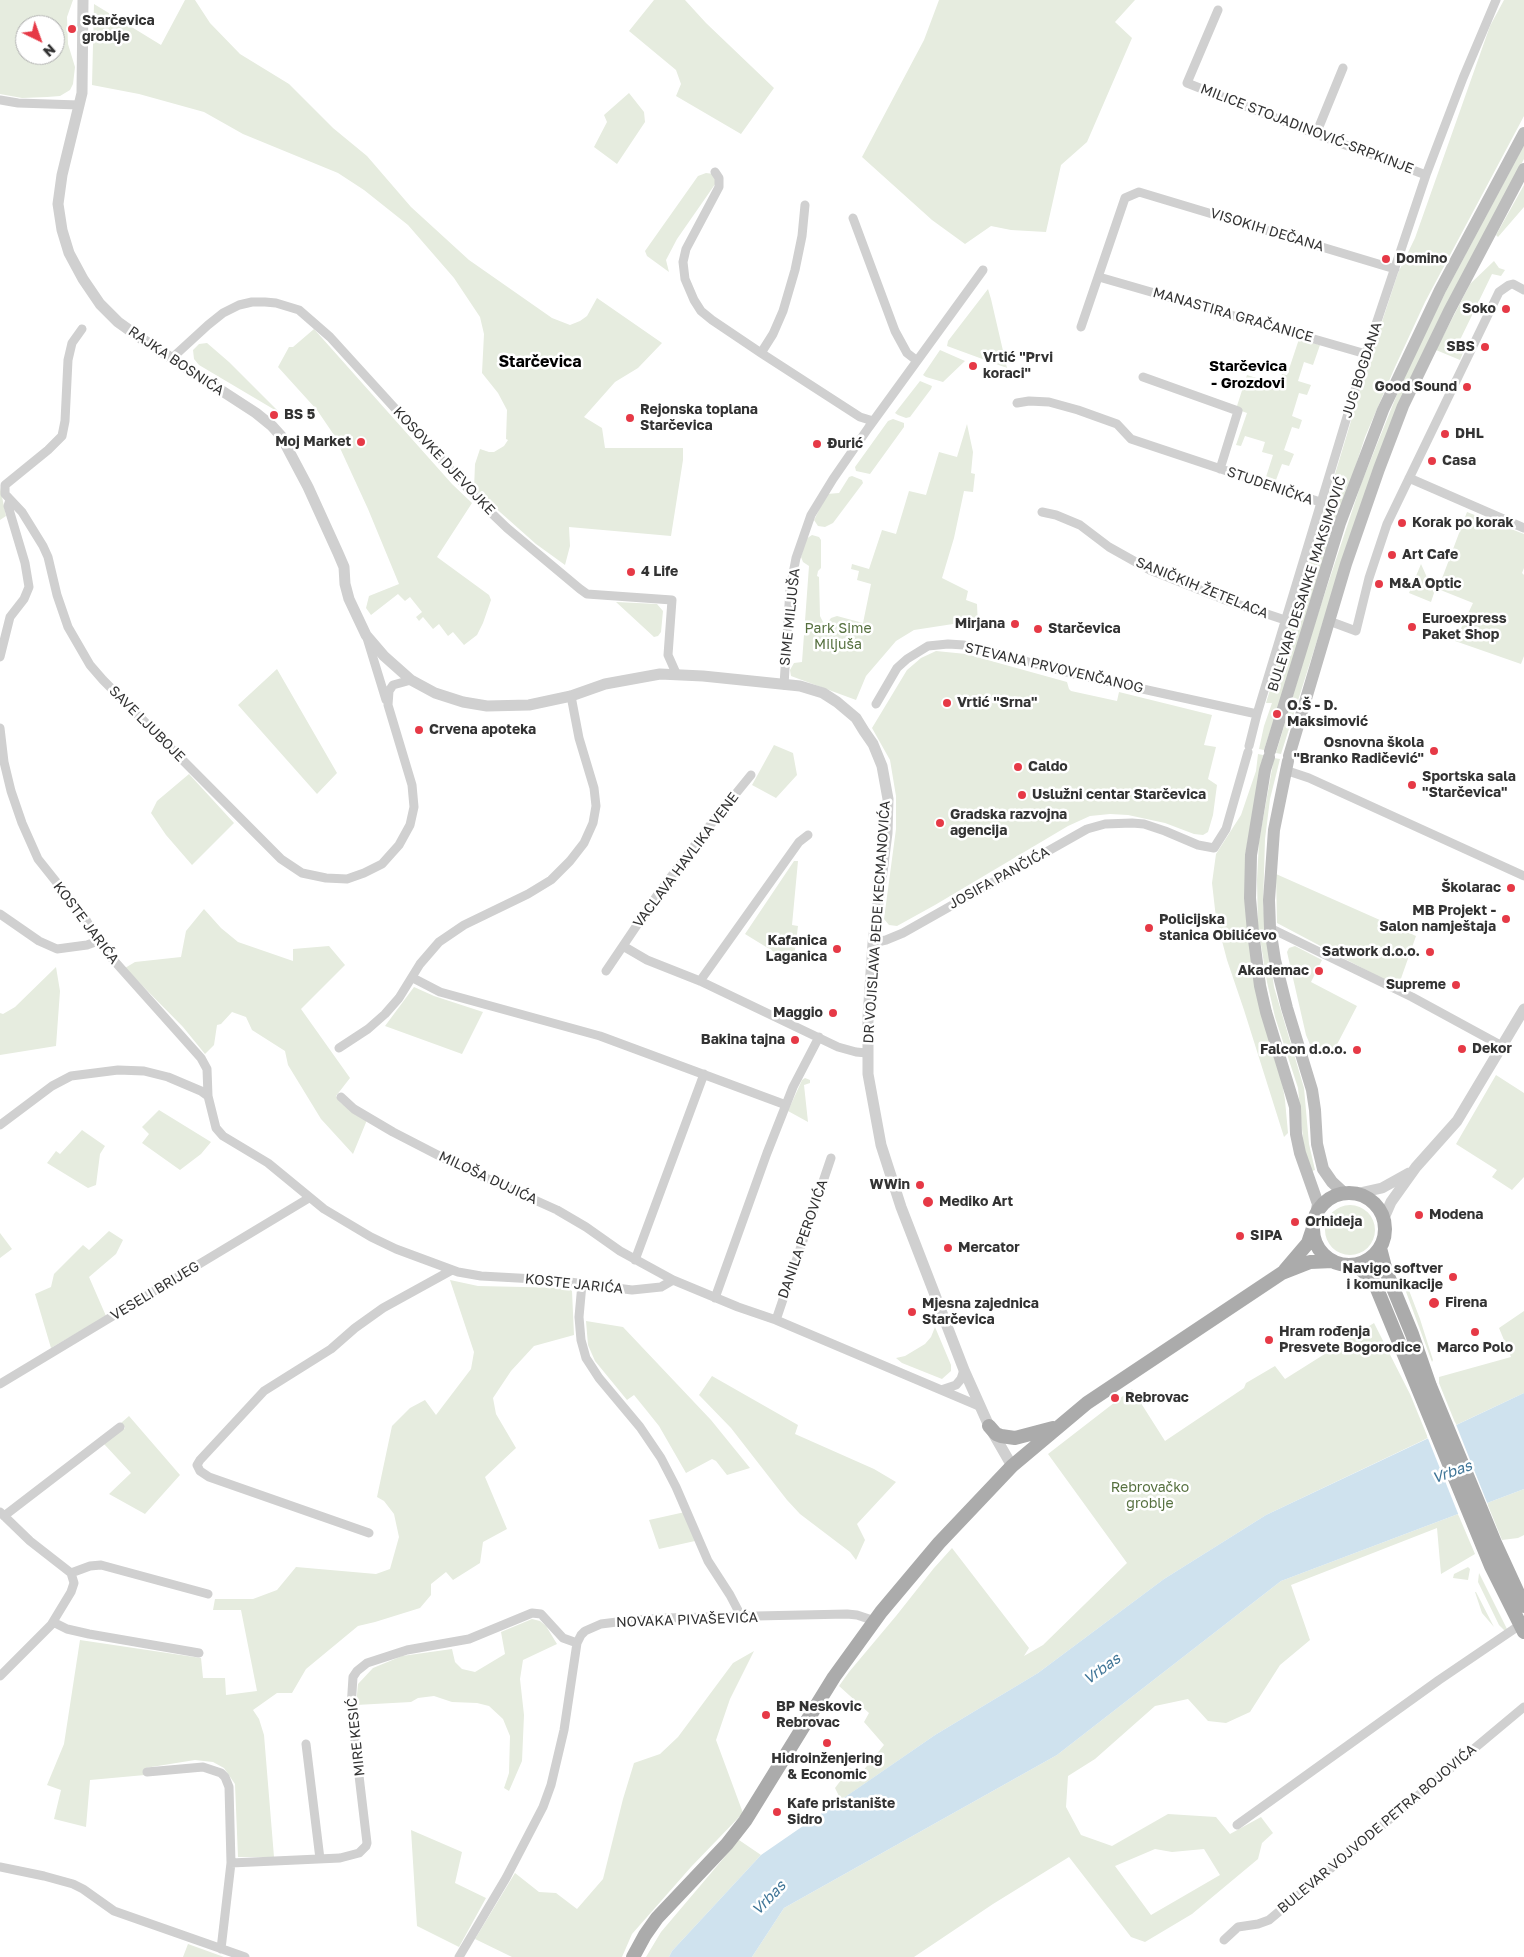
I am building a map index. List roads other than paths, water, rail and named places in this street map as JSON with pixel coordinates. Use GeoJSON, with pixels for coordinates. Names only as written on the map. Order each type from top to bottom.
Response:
{"type":"FeatureCollection","features":[{"type":"Feature","properties":{"kind":"main road","name":"BULEVAR DESANKE MAKSIMOVIĆ"},"geometry":{"type":"LineString","coordinates":[[1315,1222],[1318,1204],[1300,1153],[1296,1134],[1295,1107],[1266,1012],[1257,968],[1253,932],[1250,898],[1252,855],[1265,770],[1340,524],[1383,410],[1440,290],[1524,133]]}},
{"type":"Feature","properties":{"kind":"main road"},"geometry":{"type":"LineString","coordinates":[[1350,1265],[1367,1260],[1380,1248],[1385,1236],[1384,1218],[1373,1202],[1350,1194],[1332,1182],[1323,1170],[1317,1144],[1312,1090],[1287,1008],[1275,960],[1270,928],[1271,852],[1278,801],[1287,762],[1329,622],[1367,502],[1403,406],[1449,311],[1524,169]]}},
{"type":"Feature","properties":{"kind":"main road"},"geometry":{"type":"LineString","coordinates":[[1282,1273],[1305,1247],[1315,1222],[1328,1201],[1350,1194]]}},
{"type":"Feature","properties":{"kind":"main road"},"geometry":{"type":"LineString","coordinates":[[1315,1222],[1318,1247],[1333,1261]]}},
{"type":"Feature","properties":{"kind":"main road"},"geometry":{"type":"LineString","coordinates":[[1380,1248],[1386,1270],[1412,1334],[1424,1389]]}},
{"type":"Feature","properties":{"kind":"main road"},"geometry":{"type":"LineString","coordinates":[[633,1957],[657,1918],[727,1844],[745,1822],[834,1677],[874,1621],[940,1543],[1012,1466],[1056,1427],[1116,1382],[1282,1273],[1310,1262],[1333,1261],[1358,1267],[1375,1284],[1424,1389],[1522,1629]]}},
{"type":"Feature","properties":{"kind":"main road"},"geometry":{"type":"LineString","coordinates":[[989,1426],[996,1434],[1015,1438],[1056,1427]]}},
{"type":"Feature","properties":{"kind":"main road"},"geometry":{"type":"LineString","coordinates":[[1489,1546],[1524,1606]]}},
{"type":"Feature","properties":{"kind":"street","name":"RAJKA BOSNIĆA"},"geometry":{"type":"LineString","coordinates":[[83,0],[82,83],[60,191],[60,218],[65,242],[83,279],[100,304],[129,330],[256,414],[272,426],[281,436],[308,487],[338,552],[344,568],[345,584],[349,599],[366,635],[384,656],[411,680]]}},
{"type":"Feature","properties":{"kind":"street","name":"JUG BOGDANA"},"geometry":{"type":"LineString","coordinates":[[1214,848],[1226,829],[1257,714],[1366,354],[1426,175],[1463,78],[1496,0]]}},
{"type":"Feature","properties":{"kind":"street","name":"MILICE STOJADINOVIĆ-SRPKINJE"},"geometry":{"type":"LineString","coordinates":[[1218,10],[1187,83],[1426,175]]}},
{"type":"Feature","properties":{"kind":"street"},"geometry":{"type":"LineString","coordinates":[[1316,134],[1343,68]]}},
{"type":"Feature","properties":{"kind":"street"},"geometry":{"type":"LineString","coordinates":[[0,100],[18,103],[79,105]]}},
{"type":"Feature","properties":{"kind":"street"},"geometry":{"type":"LineString","coordinates":[[715,172],[719,178],[720,187],[686,249],[683,262],[685,279],[694,300],[701,310],[761,353],[860,417],[872,421]]}},
{"type":"Feature","properties":{"kind":"street","name":"VISOKIH DEČANA"},"geometry":{"type":"LineString","coordinates":[[1099,277],[1125,198],[1139,192],[1395,269]]}},
{"type":"Feature","properties":{"kind":"street"},"geometry":{"type":"LineString","coordinates":[[761,353],[779,319],[792,278],[802,236],[805,205]]}},
{"type":"Feature","properties":{"kind":"street"},"geometry":{"type":"LineString","coordinates":[[853,218],[894,331],[907,353],[916,360]]}},
{"type":"Feature","properties":{"kind":"street","name":"SIME MILJUŠA"},"geometry":{"type":"LineString","coordinates":[[784,685],[790,589],[796,558],[811,515],[832,479],[872,421],[983,270]]}},
{"type":"Feature","properties":{"kind":"street"},"geometry":{"type":"LineString","coordinates":[[1081,327],[1099,277]]}},
{"type":"Feature","properties":{"kind":"street","name":"MANASTIRA GRAČANICE"},"geometry":{"type":"LineString","coordinates":[[1099,277],[1366,354]]}},
{"type":"Feature","properties":{"kind":"street"},"geometry":{"type":"LineString","coordinates":[[1329,622],[1356,631],[1382,536],[1499,292],[1513,284],[1524,290]]}},
{"type":"Feature","properties":{"kind":"street","name":"KOSOVKE DJEVOJKE"},"geometry":{"type":"LineString","coordinates":[[172,358],[223,313],[239,305],[252,302],[270,302],[299,310],[330,336],[481,503],[507,528],[567,579],[587,594],[672,600],[668,654],[676,673]]}},
{"type":"Feature","properties":{"kind":"street"},"geometry":{"type":"LineString","coordinates":[[0,657],[10,617],[24,599],[28,587],[25,563],[8,506],[10,500],[5,494],[5,485],[62,436],[64,431],[68,360],[72,343],[82,329]]}},
{"type":"Feature","properties":{"kind":"street","name":"STUDENIČKA"},"geometry":{"type":"LineString","coordinates":[[1143,377],[1238,411],[1220,469]]}},
{"type":"Feature","properties":{"kind":"street","name":"STUDENIČKA"},"geometry":{"type":"LineString","coordinates":[[1017,403],[1029,401],[1049,402],[1078,410],[1117,424],[1131,439],[1320,502]]}},
{"type":"Feature","properties":{"kind":"street"},"geometry":{"type":"LineString","coordinates":[[1409,478],[1524,528]]}},
{"type":"Feature","properties":{"kind":"street","name":"SAVE LJUBOJE"},"geometry":{"type":"LineString","coordinates":[[10,500],[37,534],[48,557],[65,618],[90,665],[281,858],[302,873],[333,878],[347,878],[364,873],[382,864],[399,845],[405,835],[414,807],[412,785],[366,635]]}},
{"type":"Feature","properties":{"kind":"street","name":"SANIČKIH ŽETELACA"},"geometry":{"type":"LineString","coordinates":[[1042,512],[1056,515],[1080,525],[1109,547],[1150,570],[1214,596],[1285,620]]}},
{"type":"Feature","properties":{"kind":"street","name":"STEVANA PRVOVENČANOG"},"geometry":{"type":"LineString","coordinates":[[876,704],[897,668],[906,659],[928,646],[948,644],[964,645],[1074,674],[1257,714]]}},
{"type":"Feature","properties":{"kind":"street","name":"DR VOJISLAVA ĐEDE KECMANOVIĆA"},"geometry":{"type":"LineString","coordinates":[[411,680],[435,693],[487,706],[530,705],[571,696],[606,684],[632,678],[676,673],[800,686],[823,693],[856,718],[869,738],[882,766],[888,799],[887,833],[873,943],[867,1053],[870,1091],[885,1161],[901,1207],[964,1370],[989,1426],[1012,1466]]}},
{"type":"Feature","properties":{"kind":"street"},"geometry":{"type":"LineString","coordinates":[[388,705],[388,691],[393,685],[411,680]]}},
{"type":"Feature","properties":{"kind":"street"},"geometry":{"type":"LineString","coordinates":[[339,1048],[368,1029],[385,1014],[413,978],[425,958],[439,942],[464,925],[528,894],[551,880],[570,862],[584,843],[593,823],[596,806],[594,788],[577,731],[571,696]]}},
{"type":"Feature","properties":{"kind":"street","name":"KOSTE JARIĆA"},"geometry":{"type":"LineString","coordinates":[[0,728],[4,762],[11,791],[22,823],[38,859],[85,918],[98,941],[201,1058],[208,1069],[208,1096],[216,1128],[223,1136],[268,1163],[309,1198],[379,1242],[452,1270],[481,1276],[554,1280],[632,1290],[661,1287],[673,1280]]}},
{"type":"Feature","properties":{"kind":"street"},"geometry":{"type":"LineString","coordinates":[[1287,762],[1309,778],[1524,876]]}},
{"type":"Feature","properties":{"kind":"street","name":"VACLAVA HAVLIKA VENE"},"geometry":{"type":"LineString","coordinates":[[606,971],[658,894],[751,775]]}},
{"type":"Feature","properties":{"kind":"street","name":"JOSIFA PANČIĆA"},"geometry":{"type":"LineString","coordinates":[[873,943],[903,933],[1087,829],[1105,824],[1132,822],[1165,831],[1208,848],[1214,848]]}},
{"type":"Feature","properties":{"kind":"street"},"geometry":{"type":"LineString","coordinates":[[700,981],[799,842],[808,835]]}},
{"type":"Feature","properties":{"kind":"street"},"geometry":{"type":"LineString","coordinates":[[0,914],[57,950],[87,945],[98,941]]}},
{"type":"Feature","properties":{"kind":"street"},"geometry":{"type":"LineString","coordinates":[[1270,928],[1412,997],[1502,1046]]}},
{"type":"Feature","properties":{"kind":"street"},"geometry":{"type":"LineString","coordinates":[[623,946],[647,960],[700,981],[838,1047],[867,1053]]}},
{"type":"Feature","properties":{"kind":"street"},"geometry":{"type":"LineString","coordinates":[[413,978],[440,992],[600,1036],[633,1050],[786,1105]]}},
{"type":"Feature","properties":{"kind":"street"},"geometry":{"type":"LineString","coordinates":[[1384,1218],[1391,1202],[1416,1167],[1457,1121],[1524,1009]]}},
{"type":"Feature","properties":{"kind":"street"},"geometry":{"type":"LineString","coordinates":[[715,1298],[793,1087],[819,1037]]}},
{"type":"Feature","properties":{"kind":"street"},"geometry":{"type":"LineString","coordinates":[[0,1125],[62,1079],[90,1072],[144,1071],[168,1076],[208,1096]]}},
{"type":"Feature","properties":{"kind":"street"},"geometry":{"type":"LineString","coordinates":[[635,1260],[704,1074]]}},
{"type":"Feature","properties":{"kind":"street","name":"MILOŠA DUJIĆA"},"geometry":{"type":"LineString","coordinates":[[341,1097],[354,1109],[374,1121],[457,1165],[557,1210],[635,1260],[673,1280]]}},
{"type":"Feature","properties":{"kind":"street","name":"DANILA PEROVIĆA"},"geometry":{"type":"LineString","coordinates":[[776,1320],[831,1158]]}},
{"type":"Feature","properties":{"kind":"street"},"geometry":{"type":"LineString","coordinates":[[1350,1194],[1382,1188],[1402,1178],[1416,1167]]}},
{"type":"Feature","properties":{"kind":"street","name":"VESELI BRIJEG"},"geometry":{"type":"LineString","coordinates":[[0,1384],[309,1198]]}},
{"type":"Feature","properties":{"kind":"street"},"geometry":{"type":"LineString","coordinates":[[369,1532],[209,1476],[200,1471],[197,1466],[200,1460],[264,1392],[330,1349],[383,1308],[452,1270]]}},
{"type":"Feature","properties":{"kind":"street"},"geometry":{"type":"LineString","coordinates":[[673,1280],[715,1298],[776,1320],[980,1406]]}},
{"type":"Feature","properties":{"kind":"street"},"geometry":{"type":"LineString","coordinates":[[582,1284],[579,1317],[581,1340],[586,1358],[599,1378],[640,1427],[664,1464],[708,1561],[741,1616]]}},
{"type":"Feature","properties":{"kind":"street"},"geometry":{"type":"LineString","coordinates":[[941,1390],[956,1385],[961,1379],[964,1370]]}},
{"type":"Feature","properties":{"kind":"street"},"geometry":{"type":"LineString","coordinates":[[0,1676],[53,1622],[74,1583],[71,1573],[30,1541],[2,1514],[120,1427]]}},
{"type":"Feature","properties":{"kind":"street"},"geometry":{"type":"LineString","coordinates":[[71,1573],[90,1566],[101,1565],[208,1594]]}},
{"type":"Feature","properties":{"kind":"street","name":"MIRE KESIĆ"},"geometry":{"type":"LineString","coordinates":[[231,1863],[340,1858],[364,1850],[367,1842],[351,1708],[353,1677],[362,1666],[407,1650],[469,1639],[532,1613],[541,1614],[564,1638],[577,1643]]}},
{"type":"Feature","properties":{"kind":"street","name":"NOVAKA PIVAŠEVIĆA"},"geometry":{"type":"LineString","coordinates":[[577,1643],[580,1635],[585,1631],[601,1624],[633,1620],[847,1614],[874,1621]]}},
{"type":"Feature","properties":{"kind":"street"},"geometry":{"type":"LineString","coordinates":[[53,1622],[67,1629],[89,1634],[198,1653]]}},
{"type":"Feature","properties":{"kind":"street"},"geometry":{"type":"LineString","coordinates":[[1238,1825],[1455,1669],[1522,1629]]}},
{"type":"Feature","properties":{"kind":"street"},"geometry":{"type":"LineString","coordinates":[[459,1957],[506,1878],[544,1807],[564,1730],[577,1643]]}},
{"type":"Feature","properties":{"kind":"street","name":"BULEVAR VOJVODE PETRA BOJOVIĆA"},"geometry":{"type":"LineString","coordinates":[[1224,1940],[1238,1928],[1268,1920],[1524,1707]]}},
{"type":"Feature","properties":{"kind":"street"},"geometry":{"type":"LineString","coordinates":[[306,1744],[320,1859]]}},
{"type":"Feature","properties":{"kind":"street"},"geometry":{"type":"LineString","coordinates":[[147,1772],[203,1767],[221,1773],[225,1777],[229,1787],[231,1863],[221,1949]]}},
{"type":"Feature","properties":{"kind":"street"},"geometry":{"type":"LineString","coordinates":[[0,1867],[73,1884],[114,1911],[245,1957]]}},
{"type":"Feature","properties":{"kind":"water","name":"Vrbas"},"geometry":{"type":"Polygon","coordinates":[[[1524,1393],[1524,1489],[1281,1581],[1057,1755],[784,1908],[752,1957],[669,1957],[672,1951],[761,1855],[935,1735],[1038,1673],[1164,1579],[1266,1515],[1524,1393]]]}},
{"type":"Feature","properties":{"kind":"place","name":"Starčevica groblje"},"geometry":{"type":"Point","coordinates":[72,29]}},
{"type":"Feature","properties":{"kind":"place","name":"Domino"},"geometry":{"type":"Point","coordinates":[1386,259]}},
{"type":"Feature","properties":{"kind":"place","name":"Soko"},"geometry":{"type":"Point","coordinates":[1506,309]}},
{"type":"Feature","properties":{"kind":"place","name":"SBS"},"geometry":{"type":"Point","coordinates":[1485,347]}},
{"type":"Feature","properties":{"kind":"place","name":"Vrtić \"Prvi koraci\""},"geometry":{"type":"Point","coordinates":[973,366]}},
{"type":"Feature","properties":{"kind":"place","name":"Good Sound"},"geometry":{"type":"Point","coordinates":[1467,387]}},
{"type":"Feature","properties":{"kind":"place","name":"BS 5"},"geometry":{"type":"Point","coordinates":[274,415]}},
{"type":"Feature","properties":{"kind":"place","name":"Rejonska toplana Starčevica"},"geometry":{"type":"Point","coordinates":[630,418]}},
{"type":"Feature","properties":{"kind":"place","name":"DHL"},"geometry":{"type":"Point","coordinates":[1445,434]}},
{"type":"Feature","properties":{"kind":"place","name":"Moj Market"},"geometry":{"type":"Point","coordinates":[361,442]}},
{"type":"Feature","properties":{"kind":"place","name":"Đurić"},"geometry":{"type":"Point","coordinates":[817,444]}},
{"type":"Feature","properties":{"kind":"place","name":"Casa"},"geometry":{"type":"Point","coordinates":[1432,461]}},
{"type":"Feature","properties":{"kind":"place","name":"Korak po korak"},"geometry":{"type":"Point","coordinates":[1402,523]}},
{"type":"Feature","properties":{"kind":"place","name":"Art Cafe"},"geometry":{"type":"Point","coordinates":[1392,555]}},
{"type":"Feature","properties":{"kind":"place","name":"4 Life"},"geometry":{"type":"Point","coordinates":[631,572]}},
{"type":"Feature","properties":{"kind":"place","name":"M&A Optic"},"geometry":{"type":"Point","coordinates":[1379,584]}},
{"type":"Feature","properties":{"kind":"place","name":"Mirjana"},"geometry":{"type":"Point","coordinates":[1015,624]}},
{"type":"Feature","properties":{"kind":"place","name":"Euroexpress Paket Shop"},"geometry":{"type":"Point","coordinates":[1412,627]}},
{"type":"Feature","properties":{"kind":"place","name":"Starčevica"},"geometry":{"type":"Point","coordinates":[1038,629]}},
{"type":"Feature","properties":{"kind":"place","name":"Vrtić \"Srna\""},"geometry":{"type":"Point","coordinates":[947,703]}},
{"type":"Feature","properties":{"kind":"place","name":"O.Š - D. Maksimović"},"geometry":{"type":"Point","coordinates":[1277,714]}},
{"type":"Feature","properties":{"kind":"place","name":"Crvena apoteka"},"geometry":{"type":"Point","coordinates":[419,730]}},
{"type":"Feature","properties":{"kind":"place","name":"Osnovna škola \"Branko Radičević\""},"geometry":{"type":"Point","coordinates":[1434,751]}},
{"type":"Feature","properties":{"kind":"place","name":"Caldo"},"geometry":{"type":"Point","coordinates":[1018,767]}},
{"type":"Feature","properties":{"kind":"place","name":"Sportska sala \"Starčevica\""},"geometry":{"type":"Point","coordinates":[1412,785]}},
{"type":"Feature","properties":{"kind":"place","name":"Uslužni centar Starčevica"},"geometry":{"type":"Point","coordinates":[1022,795]}},
{"type":"Feature","properties":{"kind":"place","name":"Gradska razvojna agencija"},"geometry":{"type":"Point","coordinates":[940,823]}},
{"type":"Feature","properties":{"kind":"place","name":"Školarac"},"geometry":{"type":"Point","coordinates":[1511,888]}},
{"type":"Feature","properties":{"kind":"place","name":"MB Projekt - Salon namještaja"},"geometry":{"type":"Point","coordinates":[1506,919]}},
{"type":"Feature","properties":{"kind":"place","name":"Policijska stanica Obilićevo"},"geometry":{"type":"Point","coordinates":[1149,928]}},
{"type":"Feature","properties":{"kind":"place","name":"Kafanica Laganica"},"geometry":{"type":"Point","coordinates":[837,949]}},
{"type":"Feature","properties":{"kind":"place","name":"Satwork d.o.o."},"geometry":{"type":"Point","coordinates":[1430,952]}},
{"type":"Feature","properties":{"kind":"place","name":"Akademac"},"geometry":{"type":"Point","coordinates":[1319,971]}},
{"type":"Feature","properties":{"kind":"place","name":"Supreme"},"geometry":{"type":"Point","coordinates":[1456,985]}},
{"type":"Feature","properties":{"kind":"place","name":"Maggio"},"geometry":{"type":"Point","coordinates":[833,1013]}},
{"type":"Feature","properties":{"kind":"place","name":"Bakina tajna"},"geometry":{"type":"Point","coordinates":[795,1040]}},
{"type":"Feature","properties":{"kind":"place","name":"Dekor"},"geometry":{"type":"Point","coordinates":[1462,1049]}},
{"type":"Feature","properties":{"kind":"place","name":"Falcon d.o.o."},"geometry":{"type":"Point","coordinates":[1357,1050]}},
{"type":"Feature","properties":{"kind":"place","name":"WWin"},"geometry":{"type":"Point","coordinates":[920,1185]}},
{"type":"Feature","properties":{"kind":"place","name":"Mediko Art"},"geometry":{"type":"Point","coordinates":[928,1202]}},
{"type":"Feature","properties":{"kind":"place","name":"Modena"},"geometry":{"type":"Point","coordinates":[1419,1215]}},
{"type":"Feature","properties":{"kind":"place","name":"Orhideja"},"geometry":{"type":"Point","coordinates":[1295,1222]}},
{"type":"Feature","properties":{"kind":"place","name":"SIPA"},"geometry":{"type":"Point","coordinates":[1240,1236]}},
{"type":"Feature","properties":{"kind":"place","name":"Mercator"},"geometry":{"type":"Point","coordinates":[948,1248]}},
{"type":"Feature","properties":{"kind":"place","name":"Navigo softver i komunikacije"},"geometry":{"type":"Point","coordinates":[1453,1277]}},
{"type":"Feature","properties":{"kind":"place","name":"Firena"},"geometry":{"type":"Point","coordinates":[1434,1303]}},
{"type":"Feature","properties":{"kind":"place","name":"Mjesna zajednica Starčevica"},"geometry":{"type":"Point","coordinates":[912,1312]}},
{"type":"Feature","properties":{"kind":"place","name":"Marco Polo"},"geometry":{"type":"Point","coordinates":[1475,1332]}},
{"type":"Feature","properties":{"kind":"place","name":"Hram rođenja Presvete Bogorodice"},"geometry":{"type":"Point","coordinates":[1269,1340]}},
{"type":"Feature","properties":{"kind":"place","name":"Rebrovac"},"geometry":{"type":"Point","coordinates":[1115,1398]}},
{"type":"Feature","properties":{"kind":"place","name":"BP Neskovic Rebrovac"},"geometry":{"type":"Point","coordinates":[766,1715]}},
{"type":"Feature","properties":{"kind":"place","name":"Hidroinženjering & Economic"},"geometry":{"type":"Point","coordinates":[827,1743]}},
{"type":"Feature","properties":{"kind":"place","name":"Kafe pristanište Sidro"},"geometry":{"type":"Point","coordinates":[777,1812]}},
{"type":"Feature","properties":{"kind":"district","name":"Starčevica"},"geometry":{"type":"Point","coordinates":[540,362]}},
{"type":"Feature","properties":{"kind":"district","name":"Starčevica - Grozdovi"},"geometry":{"type":"Point","coordinates":[1248,374]}},
{"type":"Feature","properties":{"kind":"park label","name":"Park Sime Miljuša"},"geometry":{"type":"Point","coordinates":[838,638]}},
{"type":"Feature","properties":{"kind":"park label","name":"Rebrovačko groblje"},"geometry":{"type":"Point","coordinates":[1150,1496]}}]}
